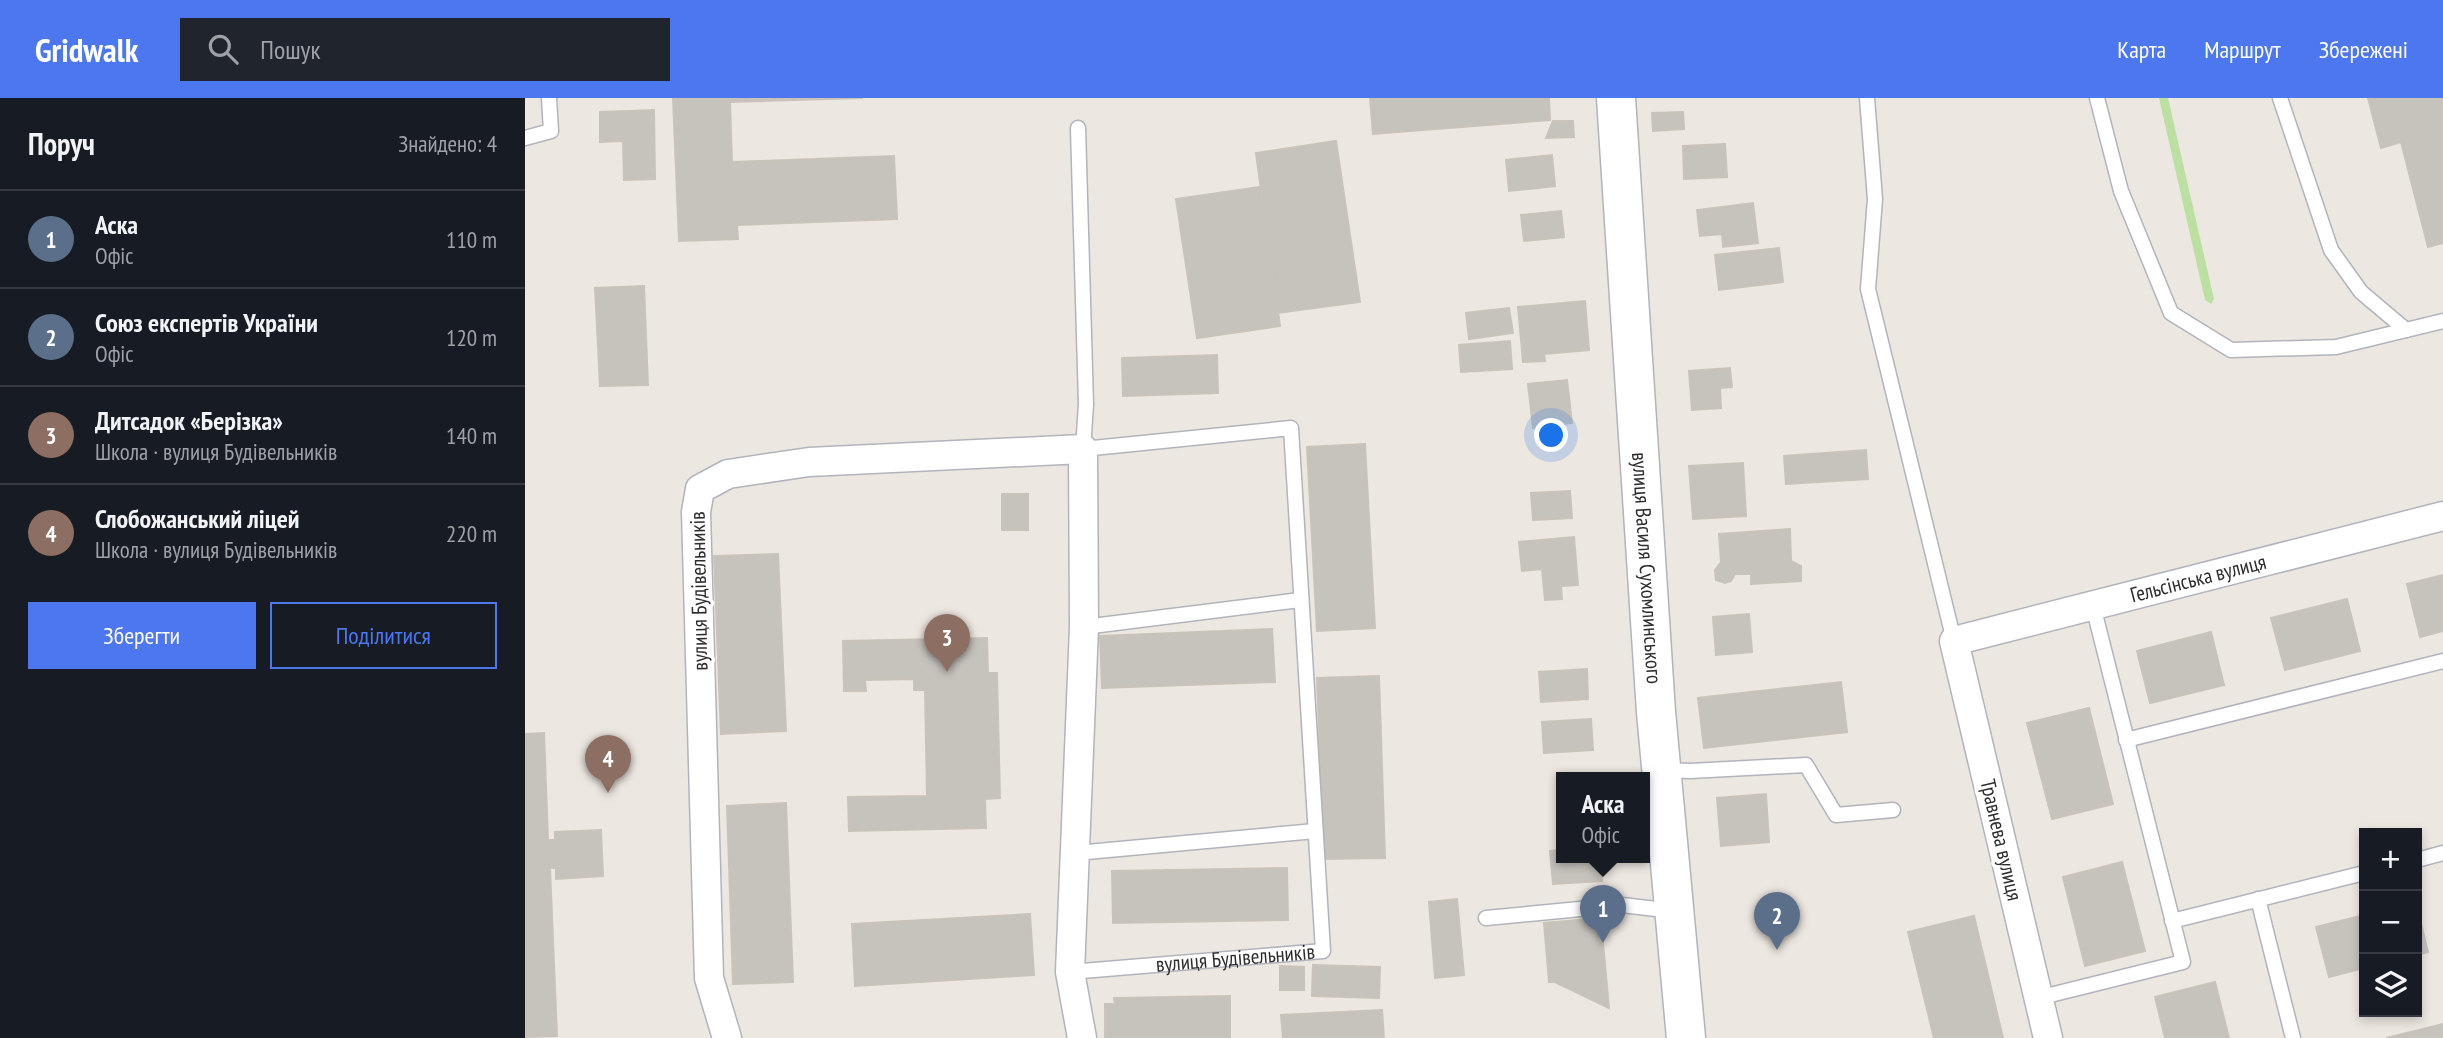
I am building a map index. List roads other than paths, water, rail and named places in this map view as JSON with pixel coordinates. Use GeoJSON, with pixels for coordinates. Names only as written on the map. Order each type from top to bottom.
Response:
{"type":"FeatureCollection","features":[{"type":"Feature","properties":{"kind":"main road","name":"вулиця Василя Сухомлинського"},"geometry":{"type":"LineString","coordinates":[[1616,98],[1662,769],[1686,1038]]}},
{"type":"Feature","properties":{"kind":"street"},"geometry":{"type":"LineString","coordinates":[[1081,1038],[1070,972],[1084,626],[1083,449]]}},
{"type":"Feature","properties":{"kind":"street","name":"вулиця Будівельників"},"geometry":{"type":"LineString","coordinates":[[727,1038],[709,978],[696,512],[700,489],[728,474],[809,463],[1083,449]]}},
{"type":"Feature","properties":{"kind":"street","name":"Гельсінська вулиця"},"geometry":{"type":"LineString","coordinates":[[1954,641],[2443,516]]}},
{"type":"Feature","properties":{"kind":"street","name":"Травнева вулиця"},"geometry":{"type":"LineString","coordinates":[[1954,641],[2048,1038]]}},
{"type":"Feature","properties":{"kind":"lane"},"geometry":{"type":"LineString","coordinates":[[525,138],[551,131],[549,98]]}},
{"type":"Feature","properties":{"kind":"lane"},"geometry":{"type":"LineString","coordinates":[[1867,98],[1875,199],[1868,289],[1954,641]]}},
{"type":"Feature","properties":{"kind":"lane"},"geometry":{"type":"LineString","coordinates":[[2097,98],[2121,191],[2171,313],[2231,350],[2336,347],[2443,321]]}},
{"type":"Feature","properties":{"kind":"lane"},"geometry":{"type":"LineString","coordinates":[[2280,98],[2331,250],[2361,292],[2406,330]]}},
{"type":"Feature","properties":{"kind":"lane"},"geometry":{"type":"LineString","coordinates":[[1078,128],[1086,404],[1083,449]]}},
{"type":"Feature","properties":{"kind":"lane","name":"вулиця Будівельників"},"geometry":{"type":"LineString","coordinates":[[1070,972],[1323,951],[1291,428],[1083,449]]}},
{"type":"Feature","properties":{"kind":"lane"},"geometry":{"type":"LineString","coordinates":[[1084,626],[1300,600]]}},
{"type":"Feature","properties":{"kind":"lane"},"geometry":{"type":"LineString","coordinates":[[2038,998],[2183,962],[2093,606]]}},
{"type":"Feature","properties":{"kind":"lane"},"geometry":{"type":"LineString","coordinates":[[2126,740],[2443,661]]}},
{"type":"Feature","properties":{"kind":"lane"},"geometry":{"type":"LineString","coordinates":[[1662,769],[1690,771],[1806,765],[1836,815],[1893,810]]}},
{"type":"Feature","properties":{"kind":"lane"},"geometry":{"type":"LineString","coordinates":[[1076,853],[1315,831]]}},
{"type":"Feature","properties":{"kind":"lane"},"geometry":{"type":"LineString","coordinates":[[2422,859],[2443,853]]}},
{"type":"Feature","properties":{"kind":"lane"},"geometry":{"type":"LineString","coordinates":[[2172,921],[2359,874]]}},
{"type":"Feature","properties":{"kind":"lane"},"geometry":{"type":"LineString","coordinates":[[2258,900],[2293,1038]]}},
{"type":"Feature","properties":{"kind":"lane"},"geometry":{"type":"LineString","coordinates":[[1486,918],[1622,905],[1675,911]]}},
{"type":"Feature","properties":{"kind":"place","name":"Дитсадок «Берізка»"},"geometry":{"type":"Point","coordinates":[947,672]}},
{"type":"Feature","properties":{"kind":"place","name":"Слобожанський ліцей"},"geometry":{"type":"Point","coordinates":[608,793]}},
{"type":"Feature","properties":{"kind":"place","name":"Аска"},"geometry":{"type":"Point","coordinates":[1603,943]}},
{"type":"Feature","properties":{"kind":"place","name":"Союз експертів України"},"geometry":{"type":"Point","coordinates":[1777,950]}}]}
